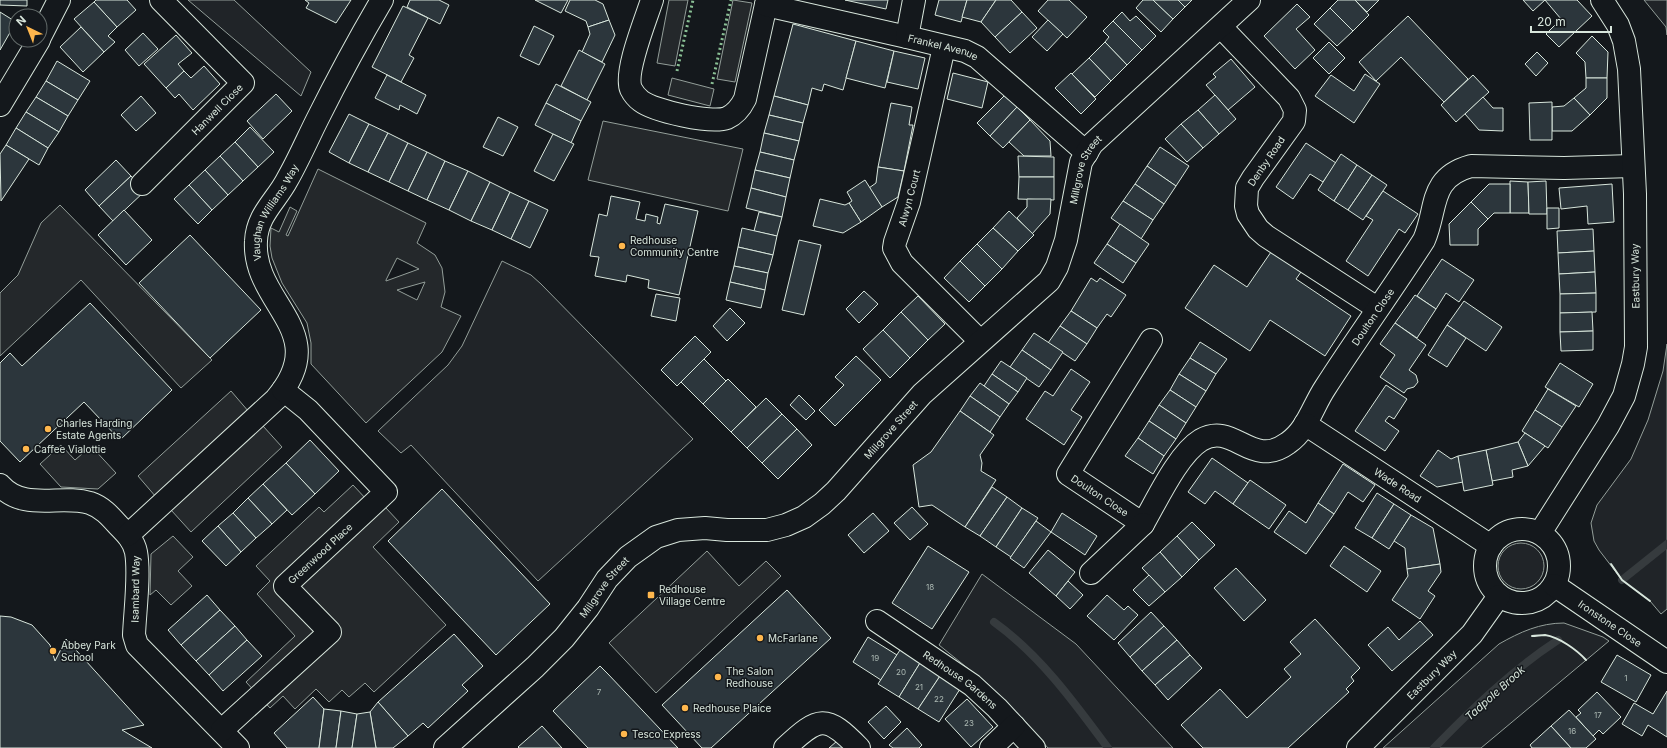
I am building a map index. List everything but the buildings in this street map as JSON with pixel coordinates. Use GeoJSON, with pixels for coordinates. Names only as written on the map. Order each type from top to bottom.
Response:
{"type":"FeatureCollection","features":[{"type":"Feature","properties":{"kind":"street"},"geometry":{"type":"LineString","coordinates":[[48,21],[59,0]]}},
{"type":"Feature","properties":{"kind":"street","name":"Hanwell Close"},"geometry":{"type":"LineString","coordinates":[[142,184],[243,83],[161,0]]}},
{"type":"Feature","properties":{"kind":"street","name":"Vaughan Williams Way"},"geometry":{"type":"LineString","coordinates":[[128,535],[283,390],[294,366],[296,342],[288,318],[267,286],[258,266],[256,244],[258,225],[267,209],[287,181],[317,120],[382,0]]}},
{"type":"Feature","properties":{"kind":"street"},"geometry":{"type":"LineString","coordinates":[[908,37],[914,0]]}},
{"type":"Feature","properties":{"kind":"street","name":"Millgrove Street"},"geometry":{"type":"LineString","coordinates":[[445,748],[535,667],[564,638],[588,608],[611,574],[637,550],[656,537],[678,530],[705,528],[727,530],[767,530],[786,525],[804,517],[830,498],[922,394],[980,341],[1029,300],[1048,281],[1057,267],[1066,240],[1081,162],[1092,144],[1249,0]]}},
{"type":"Feature","properties":{"kind":"street","name":"Eastbury Way"},"geometry":{"type":"LineString","coordinates":[[1540,533],[1608,426],[1624,396],[1636,347],[1630,80],[1626,51],[1618,25],[1602,0]]}},
{"type":"Feature","properties":{"kind":"street","name":"Frankel Avenue"},"geometry":{"type":"LineString","coordinates":[[648,2],[632,64],[630,78],[631,88],[640,100],[657,108],[704,120],[717,121],[727,118],[735,113],[741,107],[745,99],[766,2],[965,52],[984,60],[1087,153]]}},
{"type":"Feature","properties":{"kind":"street","name":"Denby Road"},"geometry":{"type":"LineString","coordinates":[[1221,27],[1289,98],[1295,110],[1294,121],[1247,188],[1246,206],[1251,221],[1258,229],[1281,247],[1377,308]]}},
{"type":"Feature","properties":{"kind":"street","name":"Alwyn Court"},"geometry":{"type":"LineString","coordinates":[[944,47],[909,202],[894,248],[902,263],[980,341]]}},
{"type":"Feature","properties":{"kind":"street"},"geometry":{"type":"LineString","coordinates":[[0,105],[33,48]]}},
{"type":"Feature","properties":{"kind":"street","name":"Doulton Close"},"geometry":{"type":"LineString","coordinates":[[1091,573],[1143,524],[1184,455],[1201,440],[1209,436],[1226,437],[1253,450],[1268,452],[1289,443],[1305,424],[1324,390],[1377,308],[1424,240],[1429,228],[1435,195],[1440,188],[1462,168],[1471,166],[1564,168],[1633,166]]}},
{"type":"Feature","properties":{"kind":"street","name":"Doulton Close"},"geometry":{"type":"LineString","coordinates":[[1143,524],[1068,474],[1151,340]]}},
{"type":"Feature","properties":{"kind":"street","name":"Greenwood Place"},"geometry":{"type":"LineString","coordinates":[[222,730],[330,632],[285,586],[386,492],[308,410],[283,390]]}},
{"type":"Feature","properties":{"kind":"street","name":"Wade Road"},"geometry":{"type":"LineString","coordinates":[[1305,424],[1491,546]]}},
{"type":"Feature","properties":{"kind":"street","name":"Isambard Way"},"geometry":{"type":"LineString","coordinates":[[0,484],[12,494],[25,499],[90,503],[107,513],[128,535],[134,544],[137,559],[134,635],[137,645],[238,748]]}},
{"type":"Feature","properties":{"kind":"street"},"geometry":{"type":"LineString","coordinates":[[1513,530],[1531,530],[1540,533],[1549,540],[1556,550],[1559,562],[1559,574],[1554,585],[1539,599],[1529,603],[1508,601],[1498,596],[1491,588],[1486,578],[1484,567],[1486,555],[1491,546],[1497,538],[1513,530]]}},
{"type":"Feature","properties":{"kind":"street","name":"Ironstone Close"},"geometry":{"type":"LineString","coordinates":[[1554,585],[1667,662]]}},
{"type":"Feature","properties":{"kind":"street","name":"Eastbury Way"},"geometry":{"type":"LineString","coordinates":[[1358,748],[1472,634],[1498,596]]}},
{"type":"Feature","properties":{"kind":"street","name":"Redhouse Gardens"},"geometry":{"type":"LineString","coordinates":[[877,621],[972,685],[1034,748]]}},
{"type":"Feature","properties":{"kind":"street"},"geometry":{"type":"LineString","coordinates":[[785,748],[811,727],[822,723],[832,725],[840,729],[858,748]]}},
{"type":"Feature","properties":{"kind":"street"},"geometry":{"type":"LineString","coordinates":[[991,748],[1014,726]]}},
{"type":"Feature","properties":{"kind":"shaded area"},"geometry":{"type":"Polygon","coordinates":[[[188,0],[234,0],[311,72],[301,96],[188,0]]]}},
{"type":"Feature","properties":{"kind":"shaded area"},"geometry":{"type":"Polygon","coordinates":[[[669,0],[688,0],[675,66],[657,63],[669,0]]]}},
{"type":"Feature","properties":{"kind":"shaded area"},"geometry":{"type":"Polygon","coordinates":[[[733,0],[752,3],[735,82],[717,79],[733,0]]]}},
{"type":"Feature","properties":{"kind":"shaded area"},"geometry":{"type":"Polygon","coordinates":[[[1644,0],[1667,0],[1667,35],[1666,27],[1644,0]]]}},
{"type":"Feature","properties":{"kind":"shaded area"},"geometry":{"type":"Polygon","coordinates":[[[672,78],[714,89],[710,106],[668,95],[672,78]]]}},
{"type":"Feature","properties":{"kind":"shaded area"},"geometry":{"type":"Polygon","coordinates":[[[603,121],[743,149],[728,211],[588,180],[603,121]]]}},
{"type":"Feature","properties":{"kind":"shaded area"},"geometry":{"type":"Polygon","coordinates":[[[318,169],[426,223],[417,243],[435,255],[442,268],[445,292],[441,307],[461,316],[442,352],[366,423],[311,364],[311,343],[307,323],[282,283],[272,258],[270,246],[271,228],[279,232],[290,207],[297,211],[286,235],[288,236],[318,169]],[[397,258],[386,280],[386,281],[419,269],[397,258]],[[425,282],[397,290],[417,300],[425,282]]]}},
{"type":"Feature","properties":{"kind":"shaded area"},"geometry":{"type":"Polygon","coordinates":[[[60,205],[212,360],[181,388],[81,280],[0,356],[0,293],[18,275],[41,223],[60,205]]]}},
{"type":"Feature","properties":{"kind":"shaded area"},"geometry":{"type":"Polygon","coordinates":[[[502,261],[531,275],[541,284],[693,439],[538,581],[411,445],[401,453],[378,431],[448,365],[462,346],[502,261]]]}},
{"type":"Feature","properties":{"kind":"shaded area"},"geometry":{"type":"Polygon","coordinates":[[[1667,344],[1667,609],[1661,614],[1650,601],[1622,580],[1594,541],[1591,523],[1597,505],[1631,459],[1648,420],[1663,371],[1667,344]]]}},
{"type":"Feature","properties":{"kind":"shaded area"},"geometry":{"type":"Polygon","coordinates":[[[231,391],[249,412],[156,497],[138,476],[231,391]]]}},
{"type":"Feature","properties":{"kind":"shaded area"},"geometry":{"type":"Polygon","coordinates":[[[263,426],[282,447],[191,532],[171,510],[263,426]]]}},
{"type":"Feature","properties":{"kind":"shaded area"},"geometry":{"type":"Polygon","coordinates":[[[61,445],[75,460],[91,446],[116,473],[98,489],[61,487],[40,464],[61,445]]]}},
{"type":"Feature","properties":{"kind":"shaded area"},"geometry":{"type":"Polygon","coordinates":[[[353,485],[367,500],[373,494],[399,522],[373,547],[446,625],[374,692],[365,683],[349,697],[342,690],[329,702],[316,689],[295,709],[283,696],[270,708],[246,682],[295,636],[257,594],[270,581],[256,566],[319,507],[324,512],[353,485]]]}},
{"type":"Feature","properties":{"kind":"shaded area"},"geometry":{"type":"Polygon","coordinates":[[[173,536],[193,557],[178,571],[192,586],[171,605],[156,590],[150,595],[151,554],[173,536]]]}},
{"type":"Feature","properties":{"kind":"shaded area"},"geometry":{"type":"Polygon","coordinates":[[[1521,543],[1534,547],[1540,553],[1544,566],[1540,579],[1534,585],[1521,589],[1508,585],[1502,579],[1498,566],[1502,553],[1508,547],[1521,543]]]}},
{"type":"Feature","properties":{"kind":"shaded area"},"geometry":{"type":"Polygon","coordinates":[[[707,551],[739,586],[766,561],[781,576],[656,693],[609,643],[707,551]]]}},
{"type":"Feature","properties":{"kind":"shaded area"},"geometry":{"type":"Polygon","coordinates":[[[982,574],[1076,644],[1173,748],[1048,748],[1022,718],[991,687],[939,645],[982,574]]]}},
{"type":"Feature","properties":{"kind":"shaded area"},"geometry":{"type":"Polygon","coordinates":[[[1564,623],[1603,637],[1609,641],[1481,748],[1383,748],[1499,644],[1538,626],[1564,623]]]}},
{"type":"Feature","properties":{"kind":"waterway","name":"Tadpole Brook"},"geometry":{"type":"LineString","coordinates":[[1622,580],[1667,544]]}},
{"type":"Feature","properties":{"kind":"waterway"},"geometry":{"type":"LineString","coordinates":[[994,622],[1026,649],[1056,680],[1108,748]]}},
{"type":"Feature","properties":{"kind":"waterway","name":"Tadpole Brook"},"geometry":{"type":"LineString","coordinates":[[1434,748],[1509,677],[1558,640]]}},
{"type":"Feature","properties":{"kind":"hedge"},"geometry":{"type":"LineString","coordinates":[[677,71],[693,0]]}},
{"type":"Feature","properties":{"kind":"hedge"},"geometry":{"type":"LineString","coordinates":[[712,84],[731,0]]}},
{"type":"Feature","properties":{"kind":"wall"},"geometry":{"type":"LineString","coordinates":[[1611,564],[1622,580],[1650,601]]}},
{"type":"Feature","properties":{"kind":"wall"},"geometry":{"type":"LineString","coordinates":[[1532,636],[1545,635],[1556,638],[1573,648],[1586,660]]}},
{"type":"Feature","properties":{"kind":"place","name":"Redhouse Community Centre"},"geometry":{"type":"Point","coordinates":[622,246]}},
{"type":"Feature","properties":{"kind":"place","name":"Charles Harding Estate Agents"},"geometry":{"type":"Point","coordinates":[48,429]}},
{"type":"Feature","properties":{"kind":"place","name":"Caffee Vialottie"},"geometry":{"type":"Point","coordinates":[26,449]}},
{"type":"Feature","properties":{"kind":"place","name":"Redhouse Village Centre"},"geometry":{"type":"Point","coordinates":[651,595]}},
{"type":"Feature","properties":{"kind":"place","name":"McFarlane"},"geometry":{"type":"Point","coordinates":[760,638]}},
{"type":"Feature","properties":{"kind":"place","name":"Abbey Park School"},"geometry":{"type":"Point","coordinates":[53,651]}},
{"type":"Feature","properties":{"kind":"place","name":"The Salon Redhouse"},"geometry":{"type":"Point","coordinates":[718,677]}},
{"type":"Feature","properties":{"kind":"place","name":"Redhouse Plaice"},"geometry":{"type":"Point","coordinates":[685,708]}},
{"type":"Feature","properties":{"kind":"place","name":"Tesco Express"},"geometry":{"type":"Point","coordinates":[624,734]}}]}
